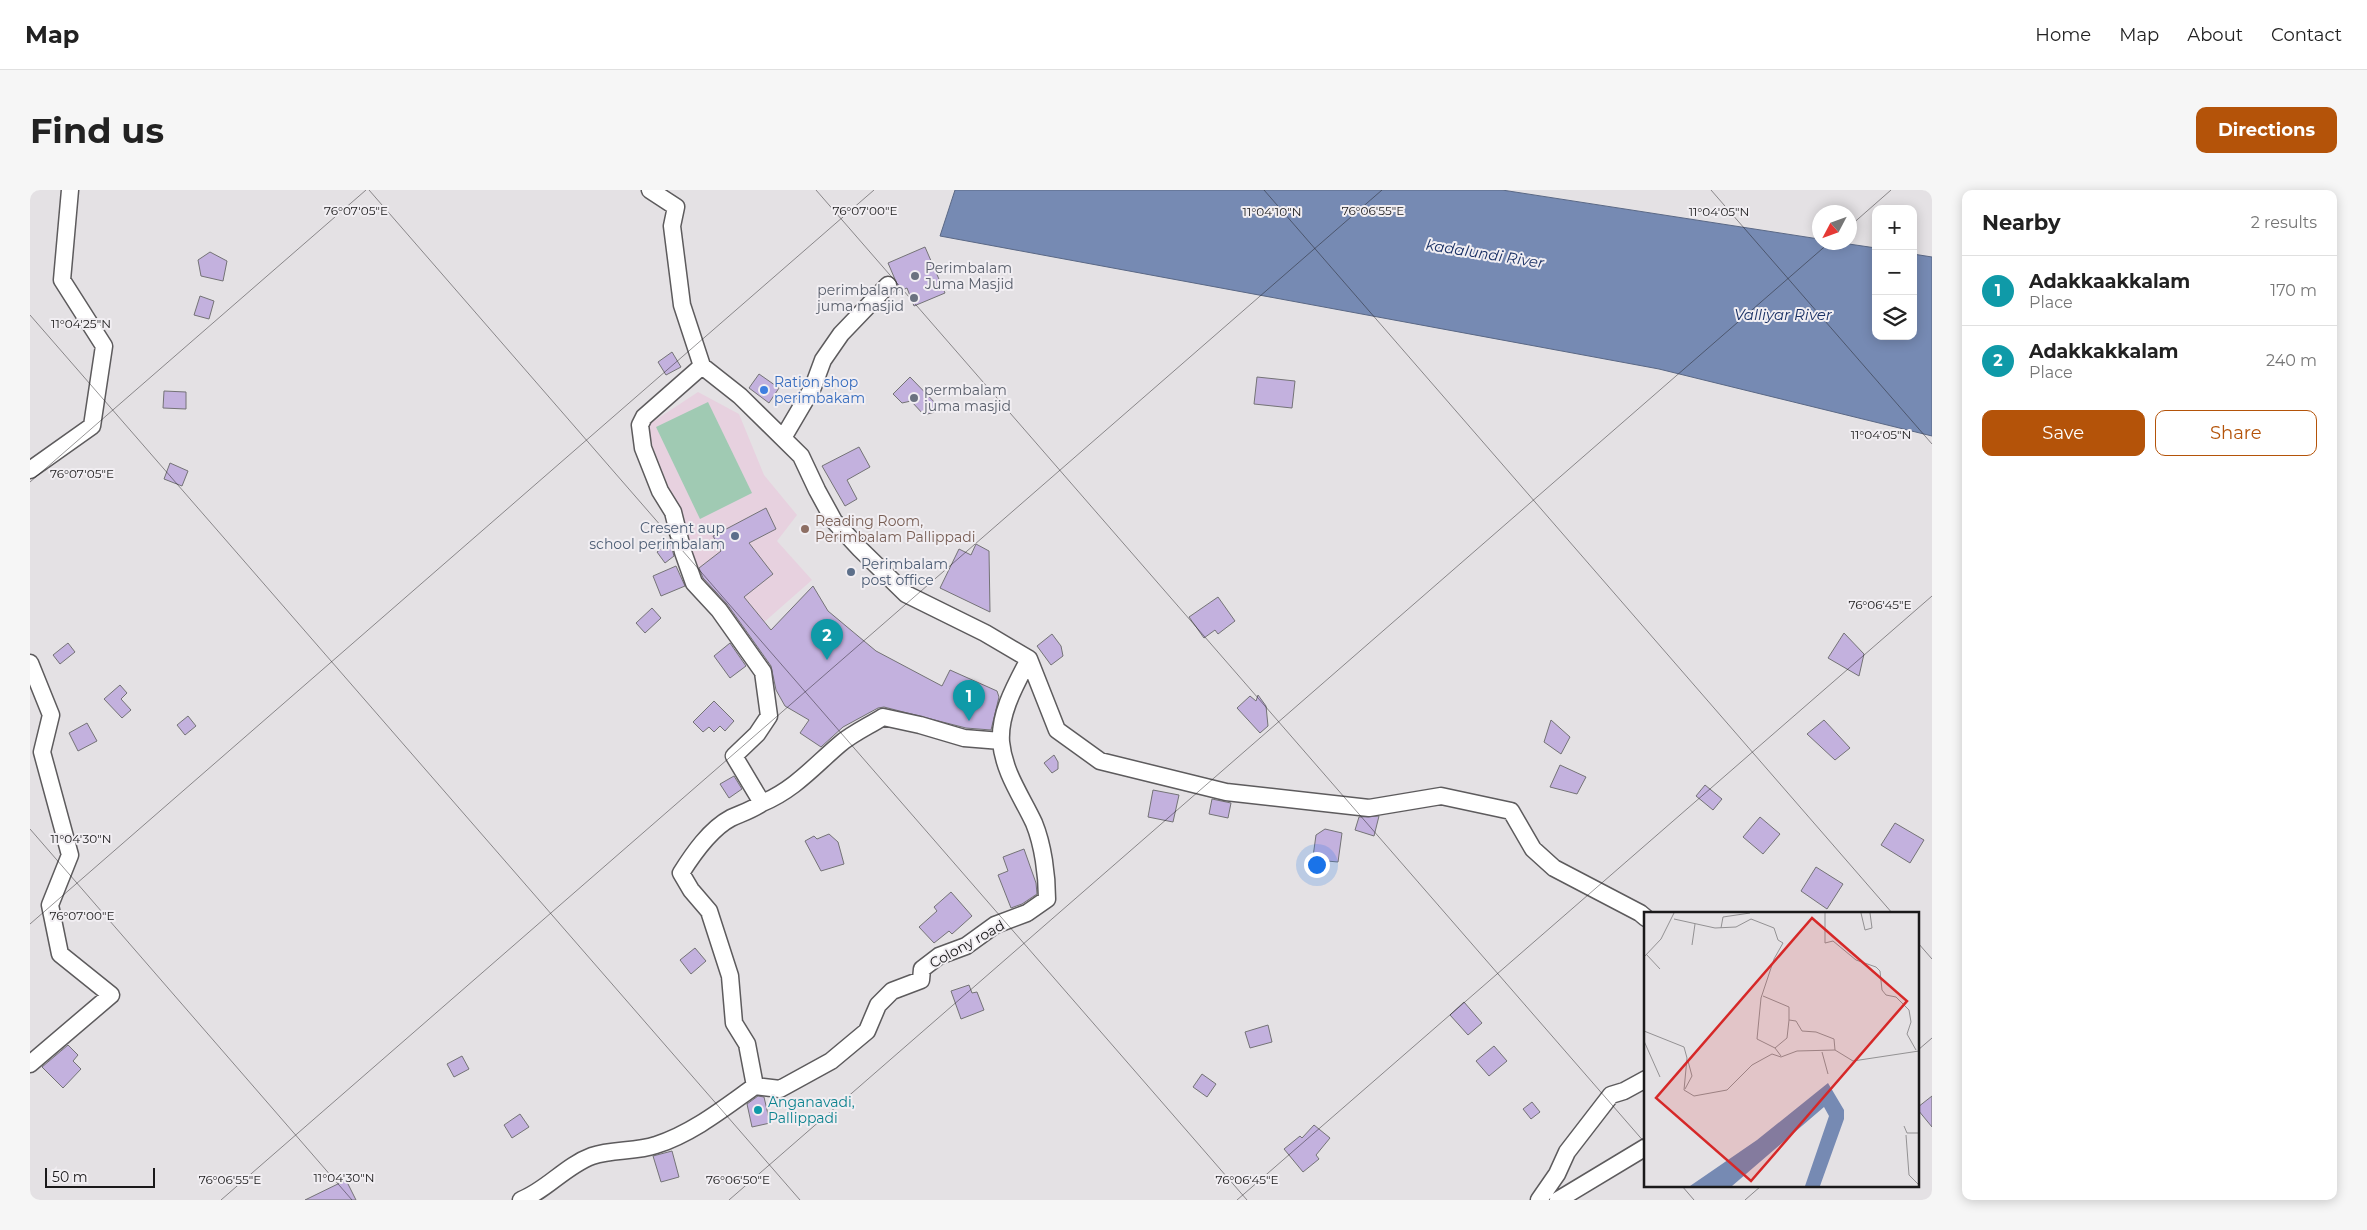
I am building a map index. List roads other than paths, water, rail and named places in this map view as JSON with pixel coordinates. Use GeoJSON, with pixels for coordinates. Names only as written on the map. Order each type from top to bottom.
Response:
{"type":"FeatureCollection","features":[{"type":"Feature","properties":{"kind":"street"},"geometry":{"type":"LineString","coordinates":[[30,470],[92,426],[98,398],[104,346],[62,280],[70,190]]}},
{"type":"Feature","properties":{"kind":"street"},"geometry":{"type":"LineString","coordinates":[[650,190],[676,207],[672,226],[682,305],[702,366],[740,396],[801,456],[834,521],[860,550],[906,594],[985,633],[1029,659],[1057,730],[1100,762],[1226,792],[1369,808],[1441,796],[1511,812],[1534,849],[1554,868],[1644,916]]}},
{"type":"Feature","properties":{"kind":"street"},"geometry":{"type":"LineString","coordinates":[[783,438],[813,388],[823,360],[841,334],[888,285]]}},
{"type":"Feature","properties":{"kind":"street"},"geometry":{"type":"LineString","coordinates":[[702,366],[644,417],[640,425],[642,441],[660,490],[673,512],[683,552],[694,584],[719,610],[762,672],[769,716],[757,734],[734,756],[762,803]]}},
{"type":"Feature","properties":{"kind":"street"},"geometry":{"type":"LineString","coordinates":[[520,1200],[533,1195],[559,1174],[592,1156],[656,1145],[708,1120],[755,1086],[747,1044],[734,1023],[730,976],[709,911],[691,890],[681,873],[690,859],[717,829],[730,819],[748,813],[762,803],[782,795],[803,779],[841,744],[883,717],[920,725],[964,738],[1001,742],[1005,712],[1029,659]]}},
{"type":"Feature","properties":{"kind":"street"},"geometry":{"type":"LineString","coordinates":[[30,663],[51,715],[42,752],[70,855],[50,905],[60,954],[111,994],[30,1064]]}},
{"type":"Feature","properties":{"kind":"street","name":"Colony road"},"geometry":{"type":"LineString","coordinates":[[755,1086],[780,1088],[831,1061],[867,1031],[878,1004],[892,991],[921,980],[922,969],[939,956],[966,946],[995,925],[1027,913],[1047,899],[1041,852],[1034,824],[1018,796],[1001,742]]}},
{"type":"Feature","properties":{"kind":"street"},"geometry":{"type":"LineString","coordinates":[[1539,1200],[1557,1174],[1567,1152],[1611,1095],[1624,1091],[1644,1080]]}},
{"type":"Feature","properties":{"kind":"street"},"geometry":{"type":"LineString","coordinates":[[1558,1200],[1644,1148]]}},
{"type":"Feature","properties":{"kind":"water","name":"Valliyar River"},"geometry":{"type":"Polygon","coordinates":[[[955,190],[1502,190],[1812,238],[1812,250],[1857,250],[1857,245],[1872,247],[1872,340],[1917,340],[1917,255],[1932,257],[1932,436],[1659,369],[940,236],[955,190]]]}},
{"type":"Feature","properties":{"kind":"place","name":"Perimbalam Juma Masjid"},"geometry":{"type":"Point","coordinates":[915,276]}},
{"type":"Feature","properties":{"kind":"place","name":"perimbalam juma masjid"},"geometry":{"type":"Point","coordinates":[914,298]}},
{"type":"Feature","properties":{"kind":"place","name":"Ration shop perimbakam"},"geometry":{"type":"Point","coordinates":[764,390]}},
{"type":"Feature","properties":{"kind":"place","name":"permbalam juma masjid"},"geometry":{"type":"Point","coordinates":[914,398]}},
{"type":"Feature","properties":{"kind":"place","name":"Reading Room, Perimbalam Pallippadi"},"geometry":{"type":"Point","coordinates":[805,529]}},
{"type":"Feature","properties":{"kind":"place","name":"Cresent aup school perimbalam"},"geometry":{"type":"Point","coordinates":[735,536]}},
{"type":"Feature","properties":{"kind":"place","name":"Perimbalam post office"},"geometry":{"type":"Point","coordinates":[851,572]}},
{"type":"Feature","properties":{"kind":"place","name":"Adakkakkalam"},"geometry":{"type":"Point","coordinates":[827,660]}},
{"type":"Feature","properties":{"kind":"place","name":"Adakkaakkalam"},"geometry":{"type":"Point","coordinates":[969,721]}},
{"type":"Feature","properties":{"kind":"place","name":"Anganavadi, Pallippadi"},"geometry":{"type":"Point","coordinates":[758,1110]}},
{"type":"Feature","properties":{"kind":"water label","name":"kadalundi River"},"geometry":{"type":"Point","coordinates":[1485,254]}}]}
